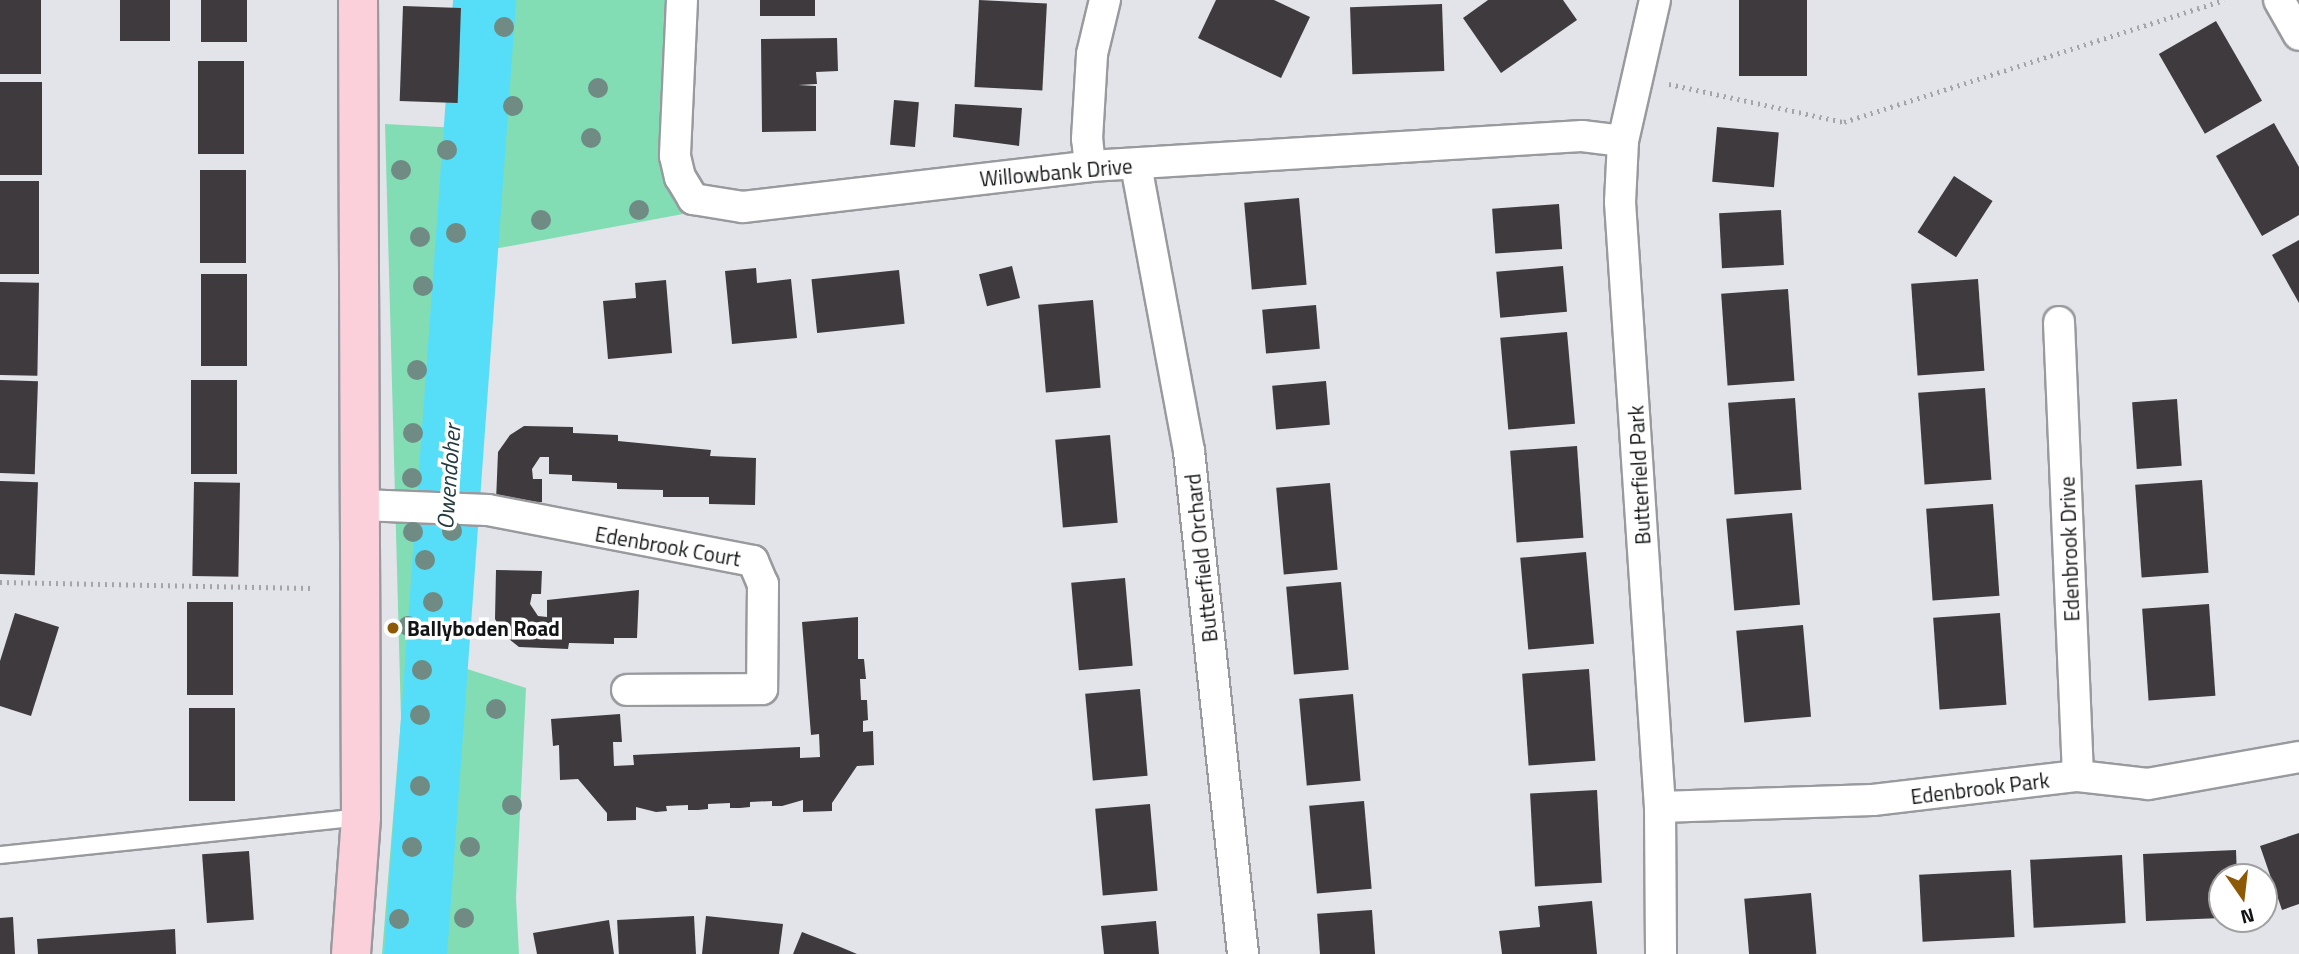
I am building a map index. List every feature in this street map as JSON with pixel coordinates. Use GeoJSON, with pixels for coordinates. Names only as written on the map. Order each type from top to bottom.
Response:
{"type":"FeatureCollection","features":[{"type":"Feature","properties":{"kind":"main road"},"geometry":{"type":"LineString","coordinates":[[351,954],[361,817],[358,0]]}},
{"type":"Feature","properties":{"kind":"street","name":"Willowbank Drive"},"geometry":{"type":"LineString","coordinates":[[682,0],[675,156],[694,199],[743,207],[1090,166],[1582,136],[1623,141]]}},
{"type":"Feature","properties":{"kind":"street"},"geometry":{"type":"LineString","coordinates":[[1090,166],[1087,139],[1092,54],[1105,0]]}},
{"type":"Feature","properties":{"kind":"street","name":"Butterfield Park"},"geometry":{"type":"LineString","coordinates":[[1655,0],[1623,141],[1620,202],[1660,807],[1661,954]]}},
{"type":"Feature","properties":{"kind":"street"},"geometry":{"type":"LineString","coordinates":[[2279,0],[2299,35]]}},
{"type":"Feature","properties":{"kind":"street","name":"Butterfield Orchard"},"geometry":{"type":"LineString","coordinates":[[1136,165],[1189,451],[1243,954]]}},
{"type":"Feature","properties":{"kind":"street","name":"Edenbrook Drive"},"geometry":{"type":"LineString","coordinates":[[2059,322],[2078,776]]}},
{"type":"Feature","properties":{"kind":"street","name":"Edenbrook Court"},"geometry":{"type":"LineString","coordinates":[[361,505],[419,504],[488,510],[753,561],[763,584],[762,689],[627,690]]}},
{"type":"Feature","properties":{"kind":"street","name":"Edenbrook Park"},"geometry":{"type":"LineString","coordinates":[[1660,807],[1873,800],[2078,776],[2148,784],[2299,757]]}},
{"type":"Feature","properties":{"kind":"lane"},"geometry":{"type":"LineString","coordinates":[[0,855],[361,817]]}},
{"type":"Feature","properties":{"kind":"path"},"geometry":{"type":"LineString","coordinates":[[1665,83],[1844,122],[2224,0]]}},
{"type":"Feature","properties":{"kind":"path"},"geometry":{"type":"LineString","coordinates":[[0,582],[311,588]]}},
{"type":"Feature","properties":{"kind":"green space"},"geometry":{"type":"Polygon","coordinates":[[[484,0],[670,0],[669,187],[683,214],[467,254],[446,506],[475,509],[461,667],[526,688],[516,898],[519,954],[382,954],[401,719],[385,124],[477,129],[484,0]]]}},
{"type":"Feature","properties":{"kind":"building"},"geometry":{"type":"Polygon","coordinates":[[[0,0],[41,0],[41,74],[0,74],[0,0]]]}},
{"type":"Feature","properties":{"kind":"building"},"geometry":{"type":"Polygon","coordinates":[[[120,0],[170,0],[170,41],[120,41],[120,0]]]}},
{"type":"Feature","properties":{"kind":"building"},"geometry":{"type":"Polygon","coordinates":[[[201,0],[247,0],[247,42],[201,42],[201,0]]]}},
{"type":"Feature","properties":{"kind":"building"},"geometry":{"type":"Polygon","coordinates":[[[760,0],[815,0],[815,16],[760,16],[760,0]]]}},
{"type":"Feature","properties":{"kind":"building"},"geometry":{"type":"Polygon","coordinates":[[[979,0],[1047,4],[1042,90],[974,87],[979,0]]]}},
{"type":"Feature","properties":{"kind":"building"},"geometry":{"type":"Polygon","coordinates":[[[1216,0],[1274,0],[1310,17],[1281,78],[1198,38],[1216,0]]]}},
{"type":"Feature","properties":{"kind":"building"},"geometry":{"type":"Polygon","coordinates":[[[1488,0],[1563,0],[1577,20],[1501,73],[1463,18],[1488,0]]]}},
{"type":"Feature","properties":{"kind":"building"},"geometry":{"type":"Polygon","coordinates":[[[1739,0],[1807,0],[1807,76],[1739,76],[1739,0]]]}},
{"type":"Feature","properties":{"kind":"building"},"geometry":{"type":"Polygon","coordinates":[[[1442,4],[1444,71],[1352,74],[1350,7],[1442,4]]]}},
{"type":"Feature","properties":{"kind":"building"},"geometry":{"type":"Polygon","coordinates":[[[403,6],[461,8],[458,103],[400,101],[403,6]]]}},
{"type":"Feature","properties":{"kind":"building"},"geometry":{"type":"Polygon","coordinates":[[[2216,21],[2262,101],[2205,134],[2159,54],[2216,21]]]}},
{"type":"Feature","properties":{"kind":"building"},"geometry":{"type":"Polygon","coordinates":[[[837,38],[838,71],[816,72],[817,84],[798,85],[816,86],[816,131],[762,132],[761,39],[837,38]]]}},
{"type":"Feature","properties":{"kind":"building"},"geometry":{"type":"Polygon","coordinates":[[[198,61],[244,61],[244,154],[198,154],[198,61]]]}},
{"type":"Feature","properties":{"kind":"building"},"geometry":{"type":"Polygon","coordinates":[[[0,82],[42,82],[42,175],[0,175],[0,82]]]}},
{"type":"Feature","properties":{"kind":"building"},"geometry":{"type":"Polygon","coordinates":[[[894,100],[919,102],[915,147],[890,145],[894,100]]]}},
{"type":"Feature","properties":{"kind":"building"},"geometry":{"type":"Polygon","coordinates":[[[955,104],[1022,108],[1019,146],[953,137],[955,104]]]}},
{"type":"Feature","properties":{"kind":"building"},"geometry":{"type":"Polygon","coordinates":[[[2274,123],[2299,167],[2299,215],[2262,236],[2216,156],[2274,123]]]}},
{"type":"Feature","properties":{"kind":"building"},"geometry":{"type":"Polygon","coordinates":[[[1717,127],[1779,132],[1774,187],[1712,182],[1717,127]]]}},
{"type":"Feature","properties":{"kind":"building"},"geometry":{"type":"Polygon","coordinates":[[[200,170],[246,170],[246,263],[200,263],[200,170]]]}},
{"type":"Feature","properties":{"kind":"building"},"geometry":{"type":"Polygon","coordinates":[[[1954,176],[1993,201],[1956,257],[1918,232],[1954,176]]]}},
{"type":"Feature","properties":{"kind":"building"},"geometry":{"type":"Polygon","coordinates":[[[0,181],[39,181],[39,274],[0,274],[0,181]]]}},
{"type":"Feature","properties":{"kind":"building"},"geometry":{"type":"Polygon","coordinates":[[[1299,198],[1307,285],[1252,289],[1244,203],[1299,198]]]}},
{"type":"Feature","properties":{"kind":"building"},"geometry":{"type":"Polygon","coordinates":[[[1559,204],[1562,249],[1495,254],[1492,209],[1559,204]]]}},
{"type":"Feature","properties":{"kind":"building"},"geometry":{"type":"Polygon","coordinates":[[[1781,210],[1784,265],[1722,268],[1719,213],[1781,210]]]}},
{"type":"Feature","properties":{"kind":"building"},"geometry":{"type":"Polygon","coordinates":[[[2299,240],[2299,303],[2272,255],[2299,240]]]}},
{"type":"Feature","properties":{"kind":"building"},"geometry":{"type":"Polygon","coordinates":[[[1012,266],[1020,298],[987,306],[979,274],[1012,266]]]}},
{"type":"Feature","properties":{"kind":"building"},"geometry":{"type":"Polygon","coordinates":[[[1563,266],[1567,312],[1500,318],[1496,272],[1563,266]]]}},
{"type":"Feature","properties":{"kind":"building"},"geometry":{"type":"Polygon","coordinates":[[[756,268],[757,283],[791,279],[797,338],[732,344],[725,271],[756,268]]]}},
{"type":"Feature","properties":{"kind":"building"},"geometry":{"type":"Polygon","coordinates":[[[899,270],[905,324],[817,333],[811,279],[899,270]]]}},
{"type":"Feature","properties":{"kind":"building"},"geometry":{"type":"Polygon","coordinates":[[[201,274],[247,274],[247,366],[201,366],[201,274]]]}},
{"type":"Feature","properties":{"kind":"building"},"geometry":{"type":"Polygon","coordinates":[[[1978,279],[1984,371],[1918,375],[1911,284],[1978,279]]]}},
{"type":"Feature","properties":{"kind":"building"},"geometry":{"type":"Polygon","coordinates":[[[666,280],[672,353],[608,359],[603,301],[636,298],[635,283],[666,280]]]}},
{"type":"Feature","properties":{"kind":"building"},"geometry":{"type":"Polygon","coordinates":[[[0,282],[39,283],[37,376],[0,375],[0,282]]]}},
{"type":"Feature","properties":{"kind":"building"},"geometry":{"type":"Polygon","coordinates":[[[1788,289],[1794,381],[1728,385],[1721,294],[1788,289]]]}},
{"type":"Feature","properties":{"kind":"building"},"geometry":{"type":"Polygon","coordinates":[[[1093,300],[1101,388],[1046,392],[1038,305],[1093,300]]]}},
{"type":"Feature","properties":{"kind":"building"},"geometry":{"type":"Polygon","coordinates":[[[1316,305],[1320,349],[1266,354],[1262,310],[1316,305]]]}},
{"type":"Feature","properties":{"kind":"building"},"geometry":{"type":"Polygon","coordinates":[[[1567,332],[1575,424],[1508,429],[1500,338],[1567,332]]]}},
{"type":"Feature","properties":{"kind":"building"},"geometry":{"type":"Polygon","coordinates":[[[0,380],[38,381],[35,474],[0,473],[0,380]]]}},
{"type":"Feature","properties":{"kind":"building"},"geometry":{"type":"Polygon","coordinates":[[[191,380],[237,380],[237,474],[191,474],[191,380]]]}},
{"type":"Feature","properties":{"kind":"building"},"geometry":{"type":"Polygon","coordinates":[[[1326,381],[1330,425],[1276,430],[1272,386],[1326,381]]]}},
{"type":"Feature","properties":{"kind":"building"},"geometry":{"type":"Polygon","coordinates":[[[1985,388],[1991,480],[1925,484],[1918,393],[1985,388]]]}},
{"type":"Feature","properties":{"kind":"building"},"geometry":{"type":"Polygon","coordinates":[[[1795,398],[1801,490],[1735,494],[1728,403],[1795,398]]]}},
{"type":"Feature","properties":{"kind":"building"},"geometry":{"type":"Polygon","coordinates":[[[2177,399],[2182,466],[2137,469],[2132,402],[2177,399]]]}},
{"type":"Feature","properties":{"kind":"building"},"geometry":{"type":"Polygon","coordinates":[[[524,426],[573,427],[573,433],[618,435],[618,441],[711,450],[710,456],[756,458],[755,505],[709,504],[709,497],[663,497],[663,490],[617,489],[617,483],[572,481],[572,475],[549,474],[549,457],[540,457],[532,469],[533,479],[542,479],[542,502],[496,501],[498,452],[510,435],[524,426]]]}},
{"type":"Feature","properties":{"kind":"building"},"geometry":{"type":"Polygon","coordinates":[[[1110,435],[1118,523],[1063,527],[1055,440],[1110,435]]]}},
{"type":"Feature","properties":{"kind":"building"},"geometry":{"type":"Polygon","coordinates":[[[1577,446],[1583,538],[1517,542],[1510,451],[1577,446]]]}},
{"type":"Feature","properties":{"kind":"building"},"geometry":{"type":"Polygon","coordinates":[[[2202,480],[2208,573],[2142,577],[2135,485],[2202,480]]]}},
{"type":"Feature","properties":{"kind":"building"},"geometry":{"type":"Polygon","coordinates":[[[0,481],[38,482],[35,575],[0,574],[0,481]]]}},
{"type":"Feature","properties":{"kind":"building"},"geometry":{"type":"Polygon","coordinates":[[[194,482],[240,483],[238,577],[192,576],[194,482]]]}},
{"type":"Feature","properties":{"kind":"building"},"geometry":{"type":"Polygon","coordinates":[[[1330,483],[1338,570],[1284,574],[1276,488],[1330,483]]]}},
{"type":"Feature","properties":{"kind":"building"},"geometry":{"type":"Polygon","coordinates":[[[1993,504],[1999,596],[1933,600],[1926,509],[1993,504]]]}},
{"type":"Feature","properties":{"kind":"building"},"geometry":{"type":"Polygon","coordinates":[[[1792,513],[1800,605],[1734,610],[1726,519],[1792,513]]]}},
{"type":"Feature","properties":{"kind":"building"},"geometry":{"type":"Polygon","coordinates":[[[1586,552],[1594,644],[1528,649],[1520,558],[1586,552]]]}},
{"type":"Feature","properties":{"kind":"building"},"geometry":{"type":"Polygon","coordinates":[[[496,570],[542,571],[541,594],[532,594],[530,604],[538,616],[547,617],[547,600],[639,590],[637,638],[614,638],[614,644],[569,643],[568,649],[519,647],[505,636],[495,619],[496,570]]]}},
{"type":"Feature","properties":{"kind":"building"},"geometry":{"type":"Polygon","coordinates":[[[1125,578],[1133,666],[1079,670],[1071,583],[1125,578]]]}},
{"type":"Feature","properties":{"kind":"building"},"geometry":{"type":"Polygon","coordinates":[[[1341,582],[1349,670],[1294,674],[1286,587],[1341,582]]]}},
{"type":"Feature","properties":{"kind":"building"},"geometry":{"type":"Polygon","coordinates":[[[187,602],[233,602],[233,695],[187,695],[187,602]]]}},
{"type":"Feature","properties":{"kind":"building"},"geometry":{"type":"Polygon","coordinates":[[[2209,604],[2215,696],[2149,700],[2142,609],[2209,604]]]}},
{"type":"Feature","properties":{"kind":"building"},"geometry":{"type":"Polygon","coordinates":[[[15,613],[59,627],[31,716],[0,706],[0,661],[15,613]]]}},
{"type":"Feature","properties":{"kind":"building"},"geometry":{"type":"Polygon","coordinates":[[[2000,613],[2006,705],[1940,709],[1933,618],[2000,613]]]}},
{"type":"Feature","properties":{"kind":"building"},"geometry":{"type":"Polygon","coordinates":[[[858,617],[858,659],[864,659],[866,679],[860,679],[861,700],[867,700],[868,720],[863,721],[863,732],[873,731],[874,765],[857,766],[832,803],[832,811],[803,812],[803,800],[782,806],[772,806],[772,801],[750,802],[750,807],[740,808],[730,808],[730,803],[708,804],[708,809],[698,810],[688,810],[688,805],[666,806],[667,811],[656,812],[636,807],[636,820],[607,821],[607,813],[578,779],[560,780],[559,745],[553,746],[551,719],[620,714],[622,742],[613,742],[614,766],[634,765],[633,755],[800,747],[800,758],[820,757],[819,734],[811,735],[802,622],[858,617]]]}},
{"type":"Feature","properties":{"kind":"building"},"geometry":{"type":"Polygon","coordinates":[[[1803,625],[1811,717],[1744,722],[1736,631],[1803,625]]]}},
{"type":"Feature","properties":{"kind":"building"},"geometry":{"type":"Polygon","coordinates":[[[1589,669],[1595,761],[1529,765],[1522,674],[1589,669]]]}},
{"type":"Feature","properties":{"kind":"building"},"geometry":{"type":"Polygon","coordinates":[[[1140,689],[1148,776],[1093,780],[1085,694],[1140,689]]]}},
{"type":"Feature","properties":{"kind":"building"},"geometry":{"type":"Polygon","coordinates":[[[1353,694],[1361,781],[1307,785],[1299,699],[1353,694]]]}},
{"type":"Feature","properties":{"kind":"building"},"geometry":{"type":"Polygon","coordinates":[[[189,708],[235,708],[235,801],[189,801],[189,708]]]}},
{"type":"Feature","properties":{"kind":"building"},"geometry":{"type":"Polygon","coordinates":[[[1597,790],[1602,883],[1535,886],[1530,794],[1597,790]]]}},
{"type":"Feature","properties":{"kind":"building"},"geometry":{"type":"Polygon","coordinates":[[[1364,801],[1372,889],[1317,893],[1309,806],[1364,801]]]}},
{"type":"Feature","properties":{"kind":"building"},"geometry":{"type":"Polygon","coordinates":[[[1150,804],[1158,891],[1103,895],[1095,809],[1150,804]]]}},
{"type":"Feature","properties":{"kind":"building"},"geometry":{"type":"Polygon","coordinates":[[[2299,833],[2299,904],[2282,910],[2278,898],[2278,863],[2266,863],[2260,846],[2299,833]]]}},
{"type":"Feature","properties":{"kind":"building"},"geometry":{"type":"Polygon","coordinates":[[[2236,850],[2236,863],[2208,863],[2208,919],[2146,921],[2143,854],[2236,850]]]}},
{"type":"Feature","properties":{"kind":"building"},"geometry":{"type":"Polygon","coordinates":[[[249,851],[254,920],[207,923],[202,854],[249,851]]]}},
{"type":"Feature","properties":{"kind":"building"},"geometry":{"type":"Polygon","coordinates":[[[2122,855],[2126,923],[2034,928],[2030,860],[2122,855]]]}},
{"type":"Feature","properties":{"kind":"building"},"geometry":{"type":"Polygon","coordinates":[[[2011,870],[2015,937],[1923,942],[1919,875],[2011,870]]]}},
{"type":"Feature","properties":{"kind":"building"},"geometry":{"type":"Polygon","coordinates":[[[1811,893],[1816,954],[1749,954],[1744,899],[1811,893]]]}},
{"type":"Feature","properties":{"kind":"building"},"geometry":{"type":"Polygon","coordinates":[[[1592,901],[1597,954],[1502,954],[1499,931],[1540,927],[1538,906],[1592,901]]]}},
{"type":"Feature","properties":{"kind":"building"},"geometry":{"type":"Polygon","coordinates":[[[1372,910],[1375,954],[1320,954],[1317,914],[1372,910]]]}},
{"type":"Feature","properties":{"kind":"building"},"geometry":{"type":"Polygon","coordinates":[[[694,916],[696,954],[619,954],[617,920],[694,916]]]}},
{"type":"Feature","properties":{"kind":"building"},"geometry":{"type":"Polygon","coordinates":[[[706,916],[783,924],[779,954],[702,954],[706,916]]]}},
{"type":"Feature","properties":{"kind":"building"},"geometry":{"type":"Polygon","coordinates":[[[13,917],[15,954],[0,954],[0,918],[13,917]]]}},
{"type":"Feature","properties":{"kind":"building"},"geometry":{"type":"Polygon","coordinates":[[[609,920],[614,954],[537,954],[533,933],[609,920]]]}},
{"type":"Feature","properties":{"kind":"building"},"geometry":{"type":"Polygon","coordinates":[[[1156,921],[1159,954],[1104,954],[1101,926],[1156,921]]]}},
{"type":"Feature","properties":{"kind":"building"},"geometry":{"type":"Polygon","coordinates":[[[175,929],[176,954],[38,954],[37,939],[175,929]]]}},
{"type":"Feature","properties":{"kind":"building"},"geometry":{"type":"Polygon","coordinates":[[[802,932],[838,946],[857,954],[793,954],[802,932]]]}},
{"type":"Feature","properties":{"kind":"waterway","name":"Owendoher"},"geometry":{"type":"LineString","coordinates":[[415,954],[484,0]]}},
{"type":"Feature","properties":{"kind":"place","name":"Ballyboden Road"},"geometry":{"type":"Point","coordinates":[393,628]}}]}
